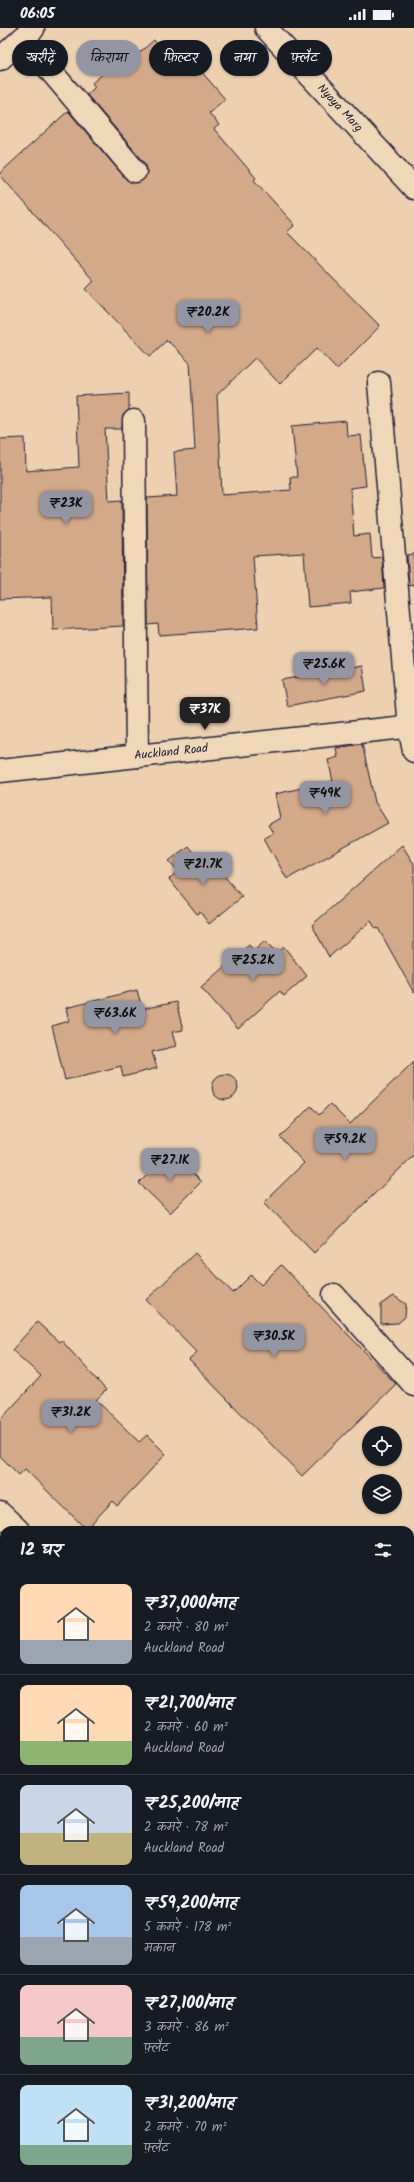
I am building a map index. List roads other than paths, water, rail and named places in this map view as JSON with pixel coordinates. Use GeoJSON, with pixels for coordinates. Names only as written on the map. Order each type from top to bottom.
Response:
{"type":"FeatureCollection","features":[{"type":"Feature","properties":{"kind":"street","name":"Nyaya Marg"},"geometry":{"type":"LineString","coordinates":[[267,28],[411,179]]}},
{"type":"Feature","properties":{"kind":"street"},"geometry":{"type":"LineString","coordinates":[[0,59],[29,33],[135,171]]}},
{"type":"Feature","properties":{"kind":"street"},"geometry":{"type":"LineString","coordinates":[[380,383],[414,751]]}},
{"type":"Feature","properties":{"kind":"street"},"geometry":{"type":"LineString","coordinates":[[134,421],[137,756]]}},
{"type":"Feature","properties":{"kind":"street","name":"Auckland Road"},"geometry":{"type":"LineString","coordinates":[[0,771],[412,727]]}},
{"type":"Feature","properties":{"kind":"street"},"geometry":{"type":"LineString","coordinates":[[334,1295],[414,1385]]}},
{"type":"Feature","properties":{"kind":"street"},"geometry":{"type":"LineString","coordinates":[[0,1512],[14,1526]]}}]}
